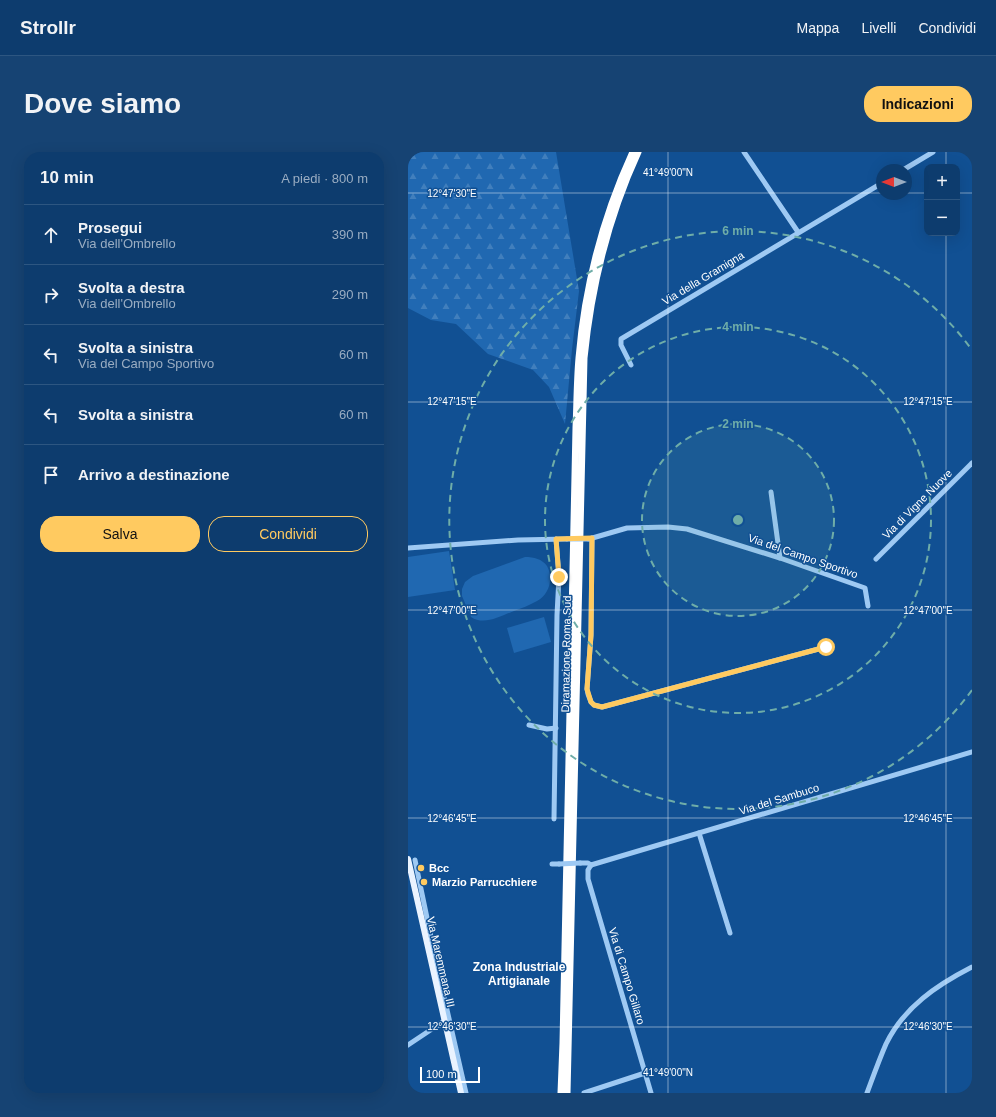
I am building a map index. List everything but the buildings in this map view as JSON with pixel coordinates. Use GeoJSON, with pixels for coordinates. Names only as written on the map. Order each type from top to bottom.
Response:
{"type":"FeatureCollection","features":[{"type":"Feature","properties":{"kind":"highway","name":"Diramazione Roma Sud"},"geometry":{"type":"LineString","coordinates":[[561,1093],[578,369],[585,307],[596,254],[610,206],[633,152]]}},
{"type":"Feature","properties":{"kind":"highway","name":"Diramazione Roma Sud"},"geometry":{"type":"LineString","coordinates":[[567,1093],[584,358],[589,317],[599,262],[617,205],[638,152]]}},
{"type":"Feature","properties":{"kind":"main road","name":"Via Maremmana III"},"geometry":{"type":"LineString","coordinates":[[408,859],[460,1093]]}},
{"type":"Feature","properties":{"kind":"street"},"geometry":{"type":"LineString","coordinates":[[744,152],[798,232]]}},
{"type":"Feature","properties":{"kind":"street"},"geometry":{"type":"LineString","coordinates":[[912,165],[933,152]]}},
{"type":"Feature","properties":{"kind":"street","name":"Via della Gramigna"},"geometry":{"type":"LineString","coordinates":[[631,365],[621,345],[621,339],[876,186]]}},
{"type":"Feature","properties":{"kind":"street","name":"Via di Vigne Nuove"},"geometry":{"type":"LineString","coordinates":[[876,559],[972,463]]}},
{"type":"Feature","properties":{"kind":"street"},"geometry":{"type":"LineString","coordinates":[[771,492],[780,558]]}},
{"type":"Feature","properties":{"kind":"street","name":"Via del Campo Sportivo"},"geometry":{"type":"LineString","coordinates":[[408,548],[518,540],[590,539],[627,528],[681,528],[701,532],[865,588],[868,606]]}},
{"type":"Feature","properties":{"kind":"street"},"geometry":{"type":"LineString","coordinates":[[554,818],[557,615],[559,577],[556,539]]}},
{"type":"Feature","properties":{"kind":"street"},"geometry":{"type":"LineString","coordinates":[[590,539],[591,635],[587,689],[589,698],[594,705],[602,707],[826,647]]}},
{"type":"Feature","properties":{"kind":"street"},"geometry":{"type":"LineString","coordinates":[[530,725],[547,729],[556,728]]}},
{"type":"Feature","properties":{"kind":"street","name":"Via del Sambuco"},"geometry":{"type":"LineString","coordinates":[[591,865],[972,752]]}},
{"type":"Feature","properties":{"kind":"street"},"geometry":{"type":"LineString","coordinates":[[699,833],[730,934]]}},
{"type":"Feature","properties":{"kind":"street"},"geometry":{"type":"LineString","coordinates":[[415,860],[466,1093]]}},
{"type":"Feature","properties":{"kind":"street"},"geometry":{"type":"LineString","coordinates":[[552,864],[588,863],[591,865]]}},
{"type":"Feature","properties":{"kind":"street","name":"Via di Campo Gillaro"},"geometry":{"type":"LineString","coordinates":[[591,865],[588,870],[588,880],[651,1093]]}},
{"type":"Feature","properties":{"kind":"street"},"geometry":{"type":"LineString","coordinates":[[867,1093],[886,1043],[898,1024],[929,992],[972,967]]}},
{"type":"Feature","properties":{"kind":"street"},"geometry":{"type":"LineString","coordinates":[[408,1045],[444,1021]]}},
{"type":"Feature","properties":{"kind":"street"},"geometry":{"type":"LineString","coordinates":[[584,1093],[645,1072]]}},
{"type":"Feature","properties":{"kind":"green space"},"geometry":{"type":"Polygon","coordinates":[[[415,152],[556,152],[579,291],[565,424],[549,387],[533,370],[488,354],[456,324],[431,320],[408,308],[408,155],[415,152]]]}},
{"type":"Feature","properties":{"kind":"green space"},"geometry":{"type":"Polygon","coordinates":[[[449,551],[455,590],[408,597],[408,557],[449,551]]]}},
{"type":"Feature","properties":{"kind":"green space"},"geometry":{"type":"Polygon","coordinates":[[[525,557],[538,559],[547,566],[550,581],[545,595],[532,604],[492,619],[481,621],[471,617],[462,596],[462,589],[465,582],[473,576],[525,557]]]}},
{"type":"Feature","properties":{"kind":"green space"},"geometry":{"type":"Polygon","coordinates":[[[544,617],[551,642],[514,653],[507,628],[544,617]]]}},
{"type":"Feature","properties":{"kind":"place","name":"Bcc"},"geometry":{"type":"Point","coordinates":[421,868]}},
{"type":"Feature","properties":{"kind":"place","name":"Marzio Parrucchiere"},"geometry":{"type":"Point","coordinates":[424,882]}},
{"type":"Feature","properties":{"kind":"district","name":"Zona Industriale Artigianale"},"geometry":{"type":"Point","coordinates":[519,974]}},
{"type":"Feature","properties":{"kind":"route"},"geometry":{"type":"LineString","coordinates":[[559,577],[556,539],[592,538],[591,635],[587,689],[589,698],[594,705],[602,707],[826,647]]}}]}
